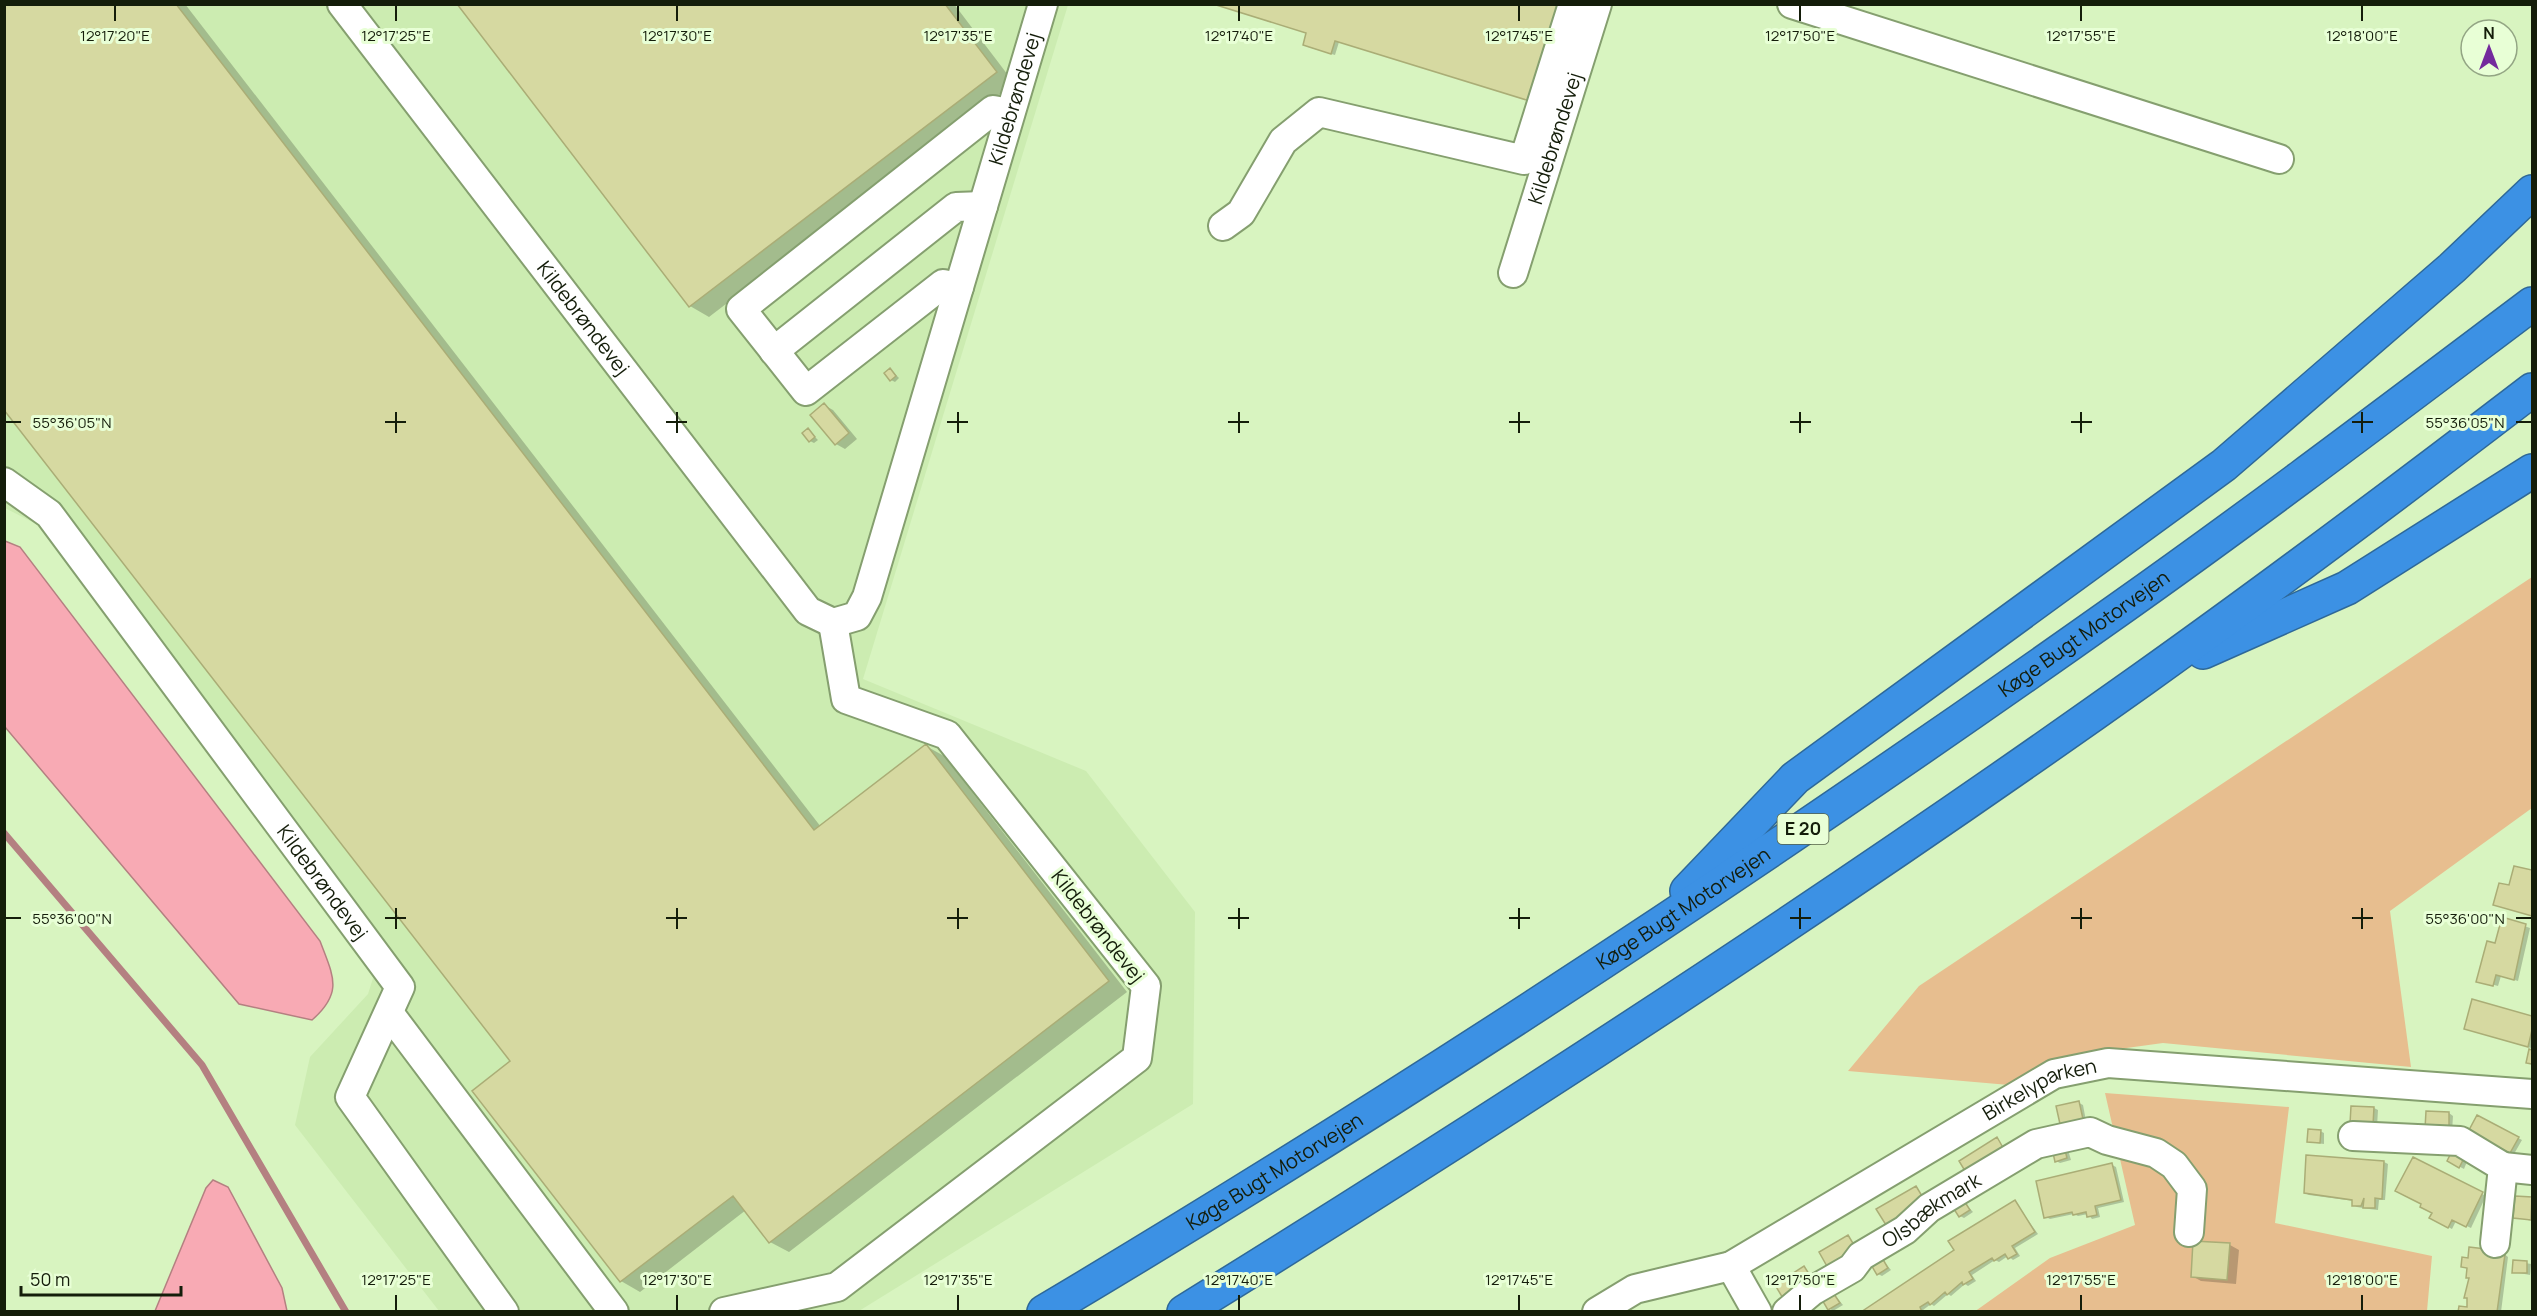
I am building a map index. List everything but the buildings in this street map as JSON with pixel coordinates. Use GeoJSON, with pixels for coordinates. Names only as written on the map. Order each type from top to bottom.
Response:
{"type":"FeatureCollection","features":[{"type":"Feature","properties":{"kind":"highway"},"geometry":{"type":"LineString","coordinates":[[1643,936],[1795,778],[2224,465],[2452,268],[2532,192]]}},
{"type":"Feature","properties":{"kind":"highway","name":"Køge Bugt Motorvejen"},"geometry":{"type":"LineString","coordinates":[[1044,1311],[1361,1119],[1643,936],[1836,807],[2121,608],[2532,304]]}},
{"type":"Feature","properties":{"kind":"highway"},"geometry":{"type":"LineString","coordinates":[[1184,1311],[1390,1184],[1676,999],[2144,678],[2532,390]]}},
{"type":"Feature","properties":{"kind":"highway"},"geometry":{"type":"LineString","coordinates":[[2144,678],[2347,588],[2532,471]]}},
{"type":"Feature","properties":{"kind":"street","name":"Kildebrøndevej"},"geometry":{"type":"LineString","coordinates":[[342,4],[808,611],[833,623],[857,616],[867,597],[1042,4]]}},
{"type":"Feature","properties":{"kind":"street"},"geometry":{"type":"LineString","coordinates":[[1223,226],[1241,213],[1283,141],[1319,112],[1524,160],[1573,4]]}},
{"type":"Feature","properties":{"kind":"street","name":"Kildebrøndevej"},"geometry":{"type":"LineString","coordinates":[[1513,273],[1597,4]]}},
{"type":"Feature","properties":{"kind":"street"},"geometry":{"type":"LineString","coordinates":[[1792,4],[2279,159]]}},
{"type":"Feature","properties":{"kind":"street"},"geometry":{"type":"LineString","coordinates":[[959,287],[943,284],[806,392],[741,309],[993,110],[1010,113]]}},
{"type":"Feature","properties":{"kind":"street"},"geometry":{"type":"LineString","coordinates":[[774,351],[956,207],[983,206]]}},
{"type":"Feature","properties":{"kind":"street","name":"Kildebrøndevej"},"geometry":{"type":"LineString","coordinates":[[4,482],[49,514],[400,987],[350,1097],[504,1311]]}},
{"type":"Feature","properties":{"kind":"street","name":"Kildebrøndevej"},"geometry":{"type":"LineString","coordinates":[[724,1311],[837,1287],[1137,1058],[1146,986],[947,735],[846,699],[833,623]]}},
{"type":"Feature","properties":{"kind":"street"},"geometry":{"type":"LineString","coordinates":[[389,1013],[614,1311]]}},
{"type":"Feature","properties":{"kind":"street","name":"Birkelyparken"},"geometry":{"type":"LineString","coordinates":[[1597,1311],[1635,1289],[1731,1266],[2054,1074],[2108,1063],[2532,1094]]}},
{"type":"Feature","properties":{"kind":"street","name":"Olsbækmark"},"geometry":{"type":"LineString","coordinates":[[1787,1311],[1812,1291],[1852,1268],[1861,1256],[1905,1230],[1929,1208],[2036,1144],[2090,1132],[2107,1140],[2156,1154],[2174,1165],[2192,1189],[2189,1232]]}},
{"type":"Feature","properties":{"kind":"street"},"geometry":{"type":"LineString","coordinates":[[2353,1136],[2460,1141],[2503,1167],[2532,1170]]}},
{"type":"Feature","properties":{"kind":"street"},"geometry":{"type":"LineString","coordinates":[[2495,1243],[2503,1167]]}},
{"type":"Feature","properties":{"kind":"street"},"geometry":{"type":"LineString","coordinates":[[1731,1266],[1757,1311]]}},
{"type":"Feature","properties":{"kind":"shaded area"},"geometry":{"type":"Polygon","coordinates":[[[4,5],[1068,5],[863,679],[1086,771],[1195,912],[1193,1104],[859,1311],[439,1311],[295,1125],[310,1057],[368,994],[375,972],[38,525],[5,508],[4,5]]]}},
{"type":"Feature","properties":{"kind":"shaded area"},"geometry":{"type":"Polygon","coordinates":[[[5,541],[20,547],[320,941],[333,983],[329,1001],[312,1020],[239,1004],[5,727],[5,541]]]}},
{"type":"Feature","properties":{"kind":"shaded area"},"geometry":{"type":"Polygon","coordinates":[[[2532,577],[2532,808],[2390,911],[2411,1067],[2163,1043],[2068,1056],[2009,1085],[1848,1071],[1919,986],[2532,577]]]}},
{"type":"Feature","properties":{"kind":"shaded area"},"geometry":{"type":"Polygon","coordinates":[[[2105,1093],[2289,1107],[2275,1223],[2432,1256],[2427,1311],[1974,1312],[2050,1258],[2135,1225],[2105,1093]]]}},
{"type":"Feature","properties":{"kind":"shaded area"},"geometry":{"type":"Polygon","coordinates":[[[213,1180],[228,1187],[282,1288],[287,1311],[155,1311],[206,1188],[213,1180]]]}},
{"type":"Feature","properties":{"kind":"waterway"},"geometry":{"type":"LineString","coordinates":[[4,833],[202,1065],[346,1312]]}}]}
